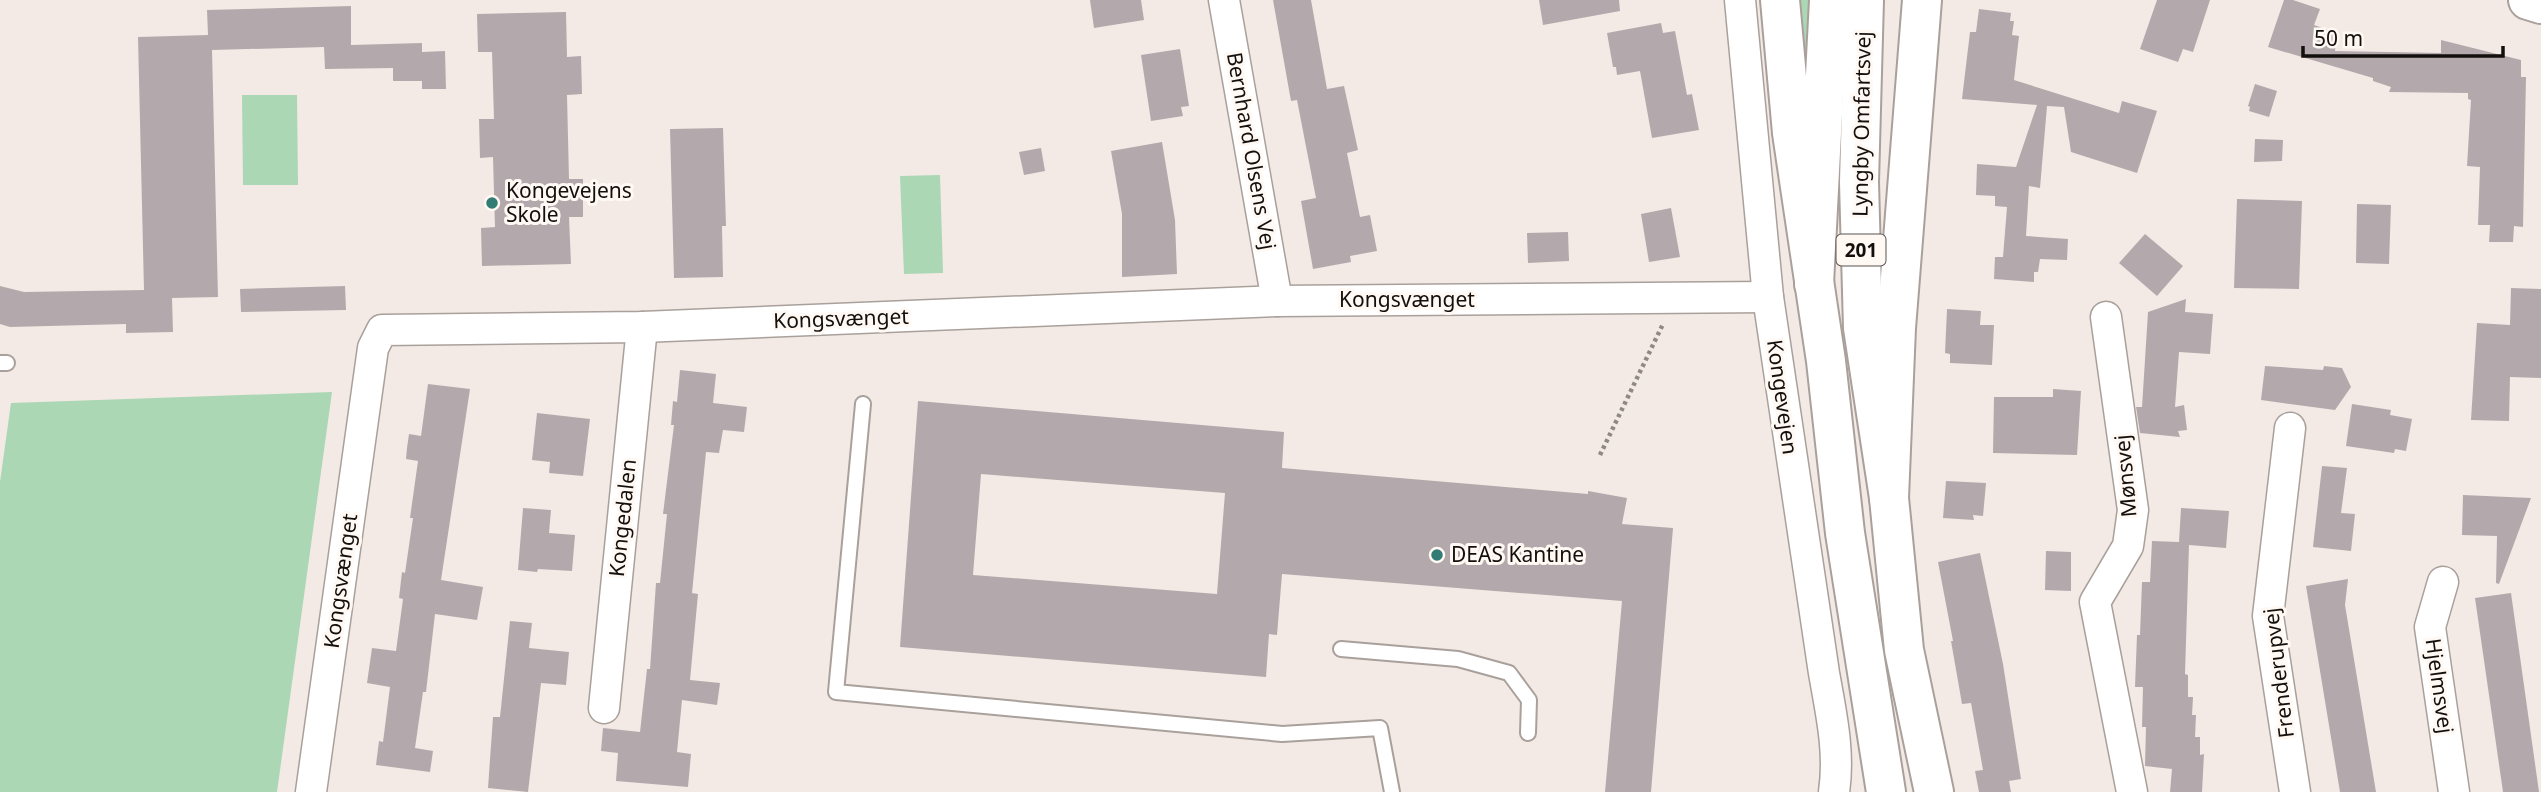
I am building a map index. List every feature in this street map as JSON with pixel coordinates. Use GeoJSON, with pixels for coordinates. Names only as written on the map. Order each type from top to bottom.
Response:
{"type":"FeatureCollection","features":[{"type":"Feature","properties":{"kind":"main road","name":"201"},"geometry":{"type":"LineString","coordinates":[[1780,0],[1792,133],[1826,361],[1845,533],[1886,792]]}},
{"type":"Feature","properties":{"kind":"main road","name":"201"},"geometry":{"type":"LineString","coordinates":[[1814,284],[1829,0]]}},
{"type":"Feature","properties":{"kind":"main road","name":"Lyngby Omfartsvej"},"geometry":{"type":"LineString","coordinates":[[1864,0],[1859,182],[1863,328],[1889,498]]}},
{"type":"Feature","properties":{"kind":"main road","name":"201"},"geometry":{"type":"LineString","coordinates":[[1922,0],[1896,328],[1889,498],[1904,650],[1934,792]]}},
{"type":"Feature","properties":{"kind":"main road"},"geometry":{"type":"LineString","coordinates":[[2528,0],[2541,4]]}},
{"type":"Feature","properties":{"kind":"street","name":"Bernhard Olsens Vej"},"geometry":{"type":"LineString","coordinates":[[1224,0],[1278,301]]}},
{"type":"Feature","properties":{"kind":"street","name":"Kongevejen"},"geometry":{"type":"LineString","coordinates":[[1740,0],[1768,298],[1834,728],[1836,775],[1833,792]]}},
{"type":"Feature","properties":{"kind":"street","name":"Kongsvænget"},"geometry":{"type":"LineString","coordinates":[[311,792],[373,348],[382,330],[642,327],[1278,301],[1768,298]]}},
{"type":"Feature","properties":{"kind":"street","name":"Mønsvej"},"geometry":{"type":"LineString","coordinates":[[2106,317],[2133,510],[2128,546],[2095,602],[2132,792]]}},
{"type":"Feature","properties":{"kind":"street","name":"Kongedalen"},"geometry":{"type":"LineString","coordinates":[[604,708],[642,327]]}},
{"type":"Feature","properties":{"kind":"street","name":"Frenderupvej"},"geometry":{"type":"LineString","coordinates":[[2290,428],[2268,616],[2295,792]]}},
{"type":"Feature","properties":{"kind":"street","name":"Hjelmsvej"},"geometry":{"type":"LineString","coordinates":[[2443,582],[2430,627],[2454,792]]}},
{"type":"Feature","properties":{"kind":"lane"},"geometry":{"type":"LineString","coordinates":[[863,404],[836,692],[1282,734],[1380,727],[1392,792]]}},
{"type":"Feature","properties":{"kind":"lane"},"geometry":{"type":"LineString","coordinates":[[1342,649],[1458,659],[1509,673],[1529,700],[1528,733]]}},
{"type":"Feature","properties":{"kind":"path"},"geometry":{"type":"LineString","coordinates":[[1600,455],[1675,298]]}},
{"type":"Feature","properties":{"kind":"green space"},"geometry":{"type":"Polygon","coordinates":[[[1791,0],[1812,0],[1804,162],[1791,0]]]}},
{"type":"Feature","properties":{"kind":"green space"},"geometry":{"type":"Polygon","coordinates":[[[242,95],[297,95],[298,185],[243,185],[242,95]]]}},
{"type":"Feature","properties":{"kind":"green space"},"geometry":{"type":"Polygon","coordinates":[[[940,175],[943,273],[904,274],[900,176],[940,175]]]}},
{"type":"Feature","properties":{"kind":"green space"},"geometry":{"type":"Polygon","coordinates":[[[332,392],[277,792],[0,792],[0,482],[11,403],[332,392]]]}},
{"type":"Feature","properties":{"kind":"building"},"geometry":{"type":"Polygon","coordinates":[[[1090,0],[1141,0],[1144,20],[1094,28],[1090,0]]]}},
{"type":"Feature","properties":{"kind":"building"},"geometry":{"type":"Polygon","coordinates":[[[1273,0],[1311,0],[1327,89],[1344,86],[1358,150],[1347,153],[1360,217],[1370,215],[1377,251],[1350,256],[1351,262],[1313,269],[1301,201],[1316,198],[1297,100],[1291,101],[1273,0]]]}},
{"type":"Feature","properties":{"kind":"building"},"geometry":{"type":"Polygon","coordinates":[[[1539,0],[1619,0],[1620,11],[1543,25],[1539,0]]]}},
{"type":"Feature","properties":{"kind":"building"},"geometry":{"type":"Polygon","coordinates":[[[2157,0],[2210,0],[2193,52],[2183,49],[2178,62],[2140,49],[2157,0]]]}},
{"type":"Feature","properties":{"kind":"building"},"geometry":{"type":"Polygon","coordinates":[[[2284,0],[2293,0],[2320,9],[2314,25],[2336,33],[2335,51],[2441,53],[2441,40],[2521,60],[2521,77],[2526,77],[2523,227],[2514,226],[2513,242],[2489,242],[2490,225],[2478,225],[2480,167],[2467,166],[2471,100],[2468,99],[2468,93],[2389,92],[2391,87],[2373,81],[2373,78],[2268,47],[2284,0]]]}},
{"type":"Feature","properties":{"kind":"building"},"geometry":{"type":"Polygon","coordinates":[[[351,6],[351,45],[422,43],[422,52],[445,51],[446,89],[422,89],[422,81],[393,81],[393,68],[325,69],[324,47],[212,50],[218,297],[172,298],[173,332],[126,333],[126,324],[10,327],[0,324],[0,286],[24,292],[144,290],[138,37],[208,35],[207,10],[351,6]]]}},
{"type":"Feature","properties":{"kind":"building"},"geometry":{"type":"Polygon","coordinates":[[[1979,9],[2011,13],[2010,21],[2014,21],[2012,35],[2019,36],[2014,80],[2119,113],[2122,101],[2157,111],[2137,173],[2071,152],[2064,107],[2047,106],[2040,188],[2029,186],[2026,236],[2068,239],[2067,260],[2040,259],[2038,272],[2034,272],[2034,282],[1994,279],[1995,257],[2003,257],[2007,207],[1995,206],[1995,196],[1976,195],[1977,164],[2016,167],[2037,105],[1962,99],[1970,32],[1976,32],[1979,9]]]}},
{"type":"Feature","properties":{"kind":"building"},"geometry":{"type":"Polygon","coordinates":[[[566,12],[567,57],[581,56],[582,94],[567,95],[569,179],[583,179],[583,217],[569,217],[571,264],[482,266],[481,228],[495,227],[493,157],[480,158],[479,119],[494,119],[492,52],[478,52],[477,14],[566,12]]]}},
{"type":"Feature","properties":{"kind":"building"},"geometry":{"type":"Polygon","coordinates":[[[1661,23],[1663,33],[1675,31],[1687,95],[1692,94],[1699,130],[1652,138],[1640,71],[1617,75],[1607,33],[1661,23]]]}},
{"type":"Feature","properties":{"kind":"building"},"geometry":{"type":"Polygon","coordinates":[[[1180,49],[1189,106],[1181,107],[1183,116],[1151,121],[1141,55],[1180,49]]]}},
{"type":"Feature","properties":{"kind":"building"},"geometry":{"type":"Polygon","coordinates":[[[2255,84],[2277,91],[2269,117],[2249,111],[2255,84]]]}},
{"type":"Feature","properties":{"kind":"building"},"geometry":{"type":"Polygon","coordinates":[[[723,128],[726,226],[722,226],[723,277],[674,278],[670,129],[723,128]]]}},
{"type":"Feature","properties":{"kind":"building"},"geometry":{"type":"Polygon","coordinates":[[[2255,139],[2283,140],[2282,161],[2254,162],[2255,139]]]}},
{"type":"Feature","properties":{"kind":"building"},"geometry":{"type":"Polygon","coordinates":[[[1162,142],[1175,220],[1177,274],[1122,277],[1122,214],[1111,151],[1162,142]]]}},
{"type":"Feature","properties":{"kind":"building"},"geometry":{"type":"Polygon","coordinates":[[[1041,148],[1045,171],[1024,175],[1019,152],[1041,148]]]}},
{"type":"Feature","properties":{"kind":"building"},"geometry":{"type":"Polygon","coordinates":[[[2237,199],[2302,201],[2299,289],[2234,288],[2237,199]]]}},
{"type":"Feature","properties":{"kind":"building"},"geometry":{"type":"Polygon","coordinates":[[[2357,204],[2391,205],[2389,264],[2356,263],[2357,204]]]}},
{"type":"Feature","properties":{"kind":"building"},"geometry":{"type":"Polygon","coordinates":[[[1671,208],[1680,257],[1649,262],[1641,214],[1671,208]]]}},
{"type":"Feature","properties":{"kind":"building"},"geometry":{"type":"Polygon","coordinates":[[[1568,232],[1569,261],[1528,263],[1527,233],[1568,232]]]}},
{"type":"Feature","properties":{"kind":"building"},"geometry":{"type":"Polygon","coordinates":[[[2145,234],[2183,266],[2157,296],[2119,263],[2145,234]]]}},
{"type":"Feature","properties":{"kind":"building"},"geometry":{"type":"Polygon","coordinates":[[[345,286],[346,310],[241,312],[240,289],[345,286]]]}},
{"type":"Feature","properties":{"kind":"building"},"geometry":{"type":"Polygon","coordinates":[[[2511,288],[2541,289],[2541,378],[2510,377],[2509,421],[2471,420],[2477,323],[2510,325],[2511,288]]]}},
{"type":"Feature","properties":{"kind":"building"},"geometry":{"type":"Polygon","coordinates":[[[2186,299],[2185,312],[2213,314],[2210,354],[2179,352],[2175,407],[2184,405],[2187,430],[2178,431],[2180,437],[2140,433],[2136,407],[2142,407],[2148,312],[2186,299]]]}},
{"type":"Feature","properties":{"kind":"building"},"geometry":{"type":"Polygon","coordinates":[[[1947,309],[1981,311],[1980,325],[1994,325],[1992,365],[1950,363],[1950,354],[1945,353],[1947,309]]]}},
{"type":"Feature","properties":{"kind":"building"},"geometry":{"type":"Polygon","coordinates":[[[2265,366],[2323,370],[2324,366],[2342,368],[2351,387],[2335,410],[2261,400],[2265,366]]]}},
{"type":"Feature","properties":{"kind":"building"},"geometry":{"type":"Polygon","coordinates":[[[680,370],[716,374],[713,403],[747,407],[744,432],[723,430],[719,453],[706,452],[692,593],[698,594],[690,680],[720,683],[717,705],[682,700],[677,752],[691,754],[688,787],[616,781],[618,753],[601,751],[603,728],[640,732],[647,669],[650,669],[656,583],[660,583],[667,514],[663,514],[674,425],[671,425],[673,401],[677,402],[680,370]]]}},
{"type":"Feature","properties":{"kind":"building"},"geometry":{"type":"Polygon","coordinates":[[[428,384],[470,389],[441,580],[483,587],[477,620],[435,614],[426,692],[423,692],[415,748],[433,751],[430,772],[376,765],[379,741],[383,742],[390,687],[367,683],[372,648],[396,651],[403,599],[399,598],[402,572],[405,573],[413,518],[410,518],[418,461],[406,459],[407,448],[409,434],[421,436],[428,384]]]}},
{"type":"Feature","properties":{"kind":"building"},"geometry":{"type":"Polygon","coordinates":[[[2053,389],[2081,391],[2077,455],[1993,453],[1994,397],[2053,397],[2053,389]]]}},
{"type":"Feature","properties":{"kind":"building"},"geometry":{"type":"Polygon","coordinates":[[[918,401],[1284,432],[1282,468],[1588,494],[1588,491],[1627,498],[1622,524],[1673,528],[1651,792],[1605,792],[1622,601],[1282,574],[1277,635],[1269,634],[1266,677],[900,647],[918,401]],[[981,474],[973,575],[1217,594],[1225,493],[981,474]]]}},
{"type":"Feature","properties":{"kind":"building"},"geometry":{"type":"Polygon","coordinates":[[[2352,404],[2391,410],[2390,415],[2412,419],[2406,451],[2395,449],[2394,453],[2346,446],[2352,404]]]}},
{"type":"Feature","properties":{"kind":"building"},"geometry":{"type":"Polygon","coordinates":[[[537,413],[590,419],[583,476],[549,473],[550,462],[532,460],[537,413]]]}},
{"type":"Feature","properties":{"kind":"building"},"geometry":{"type":"Polygon","coordinates":[[[2322,466],[2347,468],[2341,513],[2355,514],[2351,551],[2313,547],[2322,466]]]}},
{"type":"Feature","properties":{"kind":"building"},"geometry":{"type":"Polygon","coordinates":[[[1946,481],[1986,483],[1983,516],[1973,515],[1974,520],[1943,518],[1946,481]]]}},
{"type":"Feature","properties":{"kind":"building"},"geometry":{"type":"Polygon","coordinates":[[[2463,495],[2531,498],[2499,584],[2496,583],[2497,536],[2462,535],[2463,495]]]}},
{"type":"Feature","properties":{"kind":"building"},"geometry":{"type":"Polygon","coordinates":[[[523,508],[551,510],[549,533],[575,535],[572,571],[518,570],[523,508]]]}},
{"type":"Feature","properties":{"kind":"building"},"geometry":{"type":"Polygon","coordinates":[[[2181,508],[2229,511],[2226,548],[2189,545],[2185,674],[2188,675],[2188,697],[2193,697],[2192,715],[2196,715],[2195,737],[2200,737],[2200,755],[2204,754],[2202,792],[2170,792],[2172,769],[2145,766],[2143,687],[2135,687],[2142,582],[2150,582],[2152,541],[2179,542],[2181,508]]]}},
{"type":"Feature","properties":{"kind":"building"},"geometry":{"type":"Polygon","coordinates":[[[2046,551],[2071,552],[2071,591],[2045,590],[2046,551]]]}},
{"type":"Feature","properties":{"kind":"building"},"geometry":{"type":"Polygon","coordinates":[[[1980,553],[2003,664],[2021,779],[2009,781],[2011,792],[1979,792],[1975,771],[1983,770],[1971,703],[1962,704],[1938,562],[1980,553]]]}},
{"type":"Feature","properties":{"kind":"building"},"geometry":{"type":"Polygon","coordinates":[[[2348,579],[2345,605],[2376,792],[2340,792],[2306,586],[2348,579]]]}},
{"type":"Feature","properties":{"kind":"building"},"geometry":{"type":"Polygon","coordinates":[[[2511,593],[2539,792],[2503,792],[2475,598],[2511,593]]]}},
{"type":"Feature","properties":{"kind":"building"},"geometry":{"type":"Polygon","coordinates":[[[510,621],[532,623],[529,648],[569,652],[566,685],[541,683],[528,792],[488,788],[493,717],[500,717],[510,621]]]}},
{"type":"Feature","properties":{"kind":"place","name":"Kongevejens Skole"},"geometry":{"type":"Point","coordinates":[492,203]}},
{"type":"Feature","properties":{"kind":"place","name":"DEAS Kantine"},"geometry":{"type":"Point","coordinates":[1437,555]}}]}
